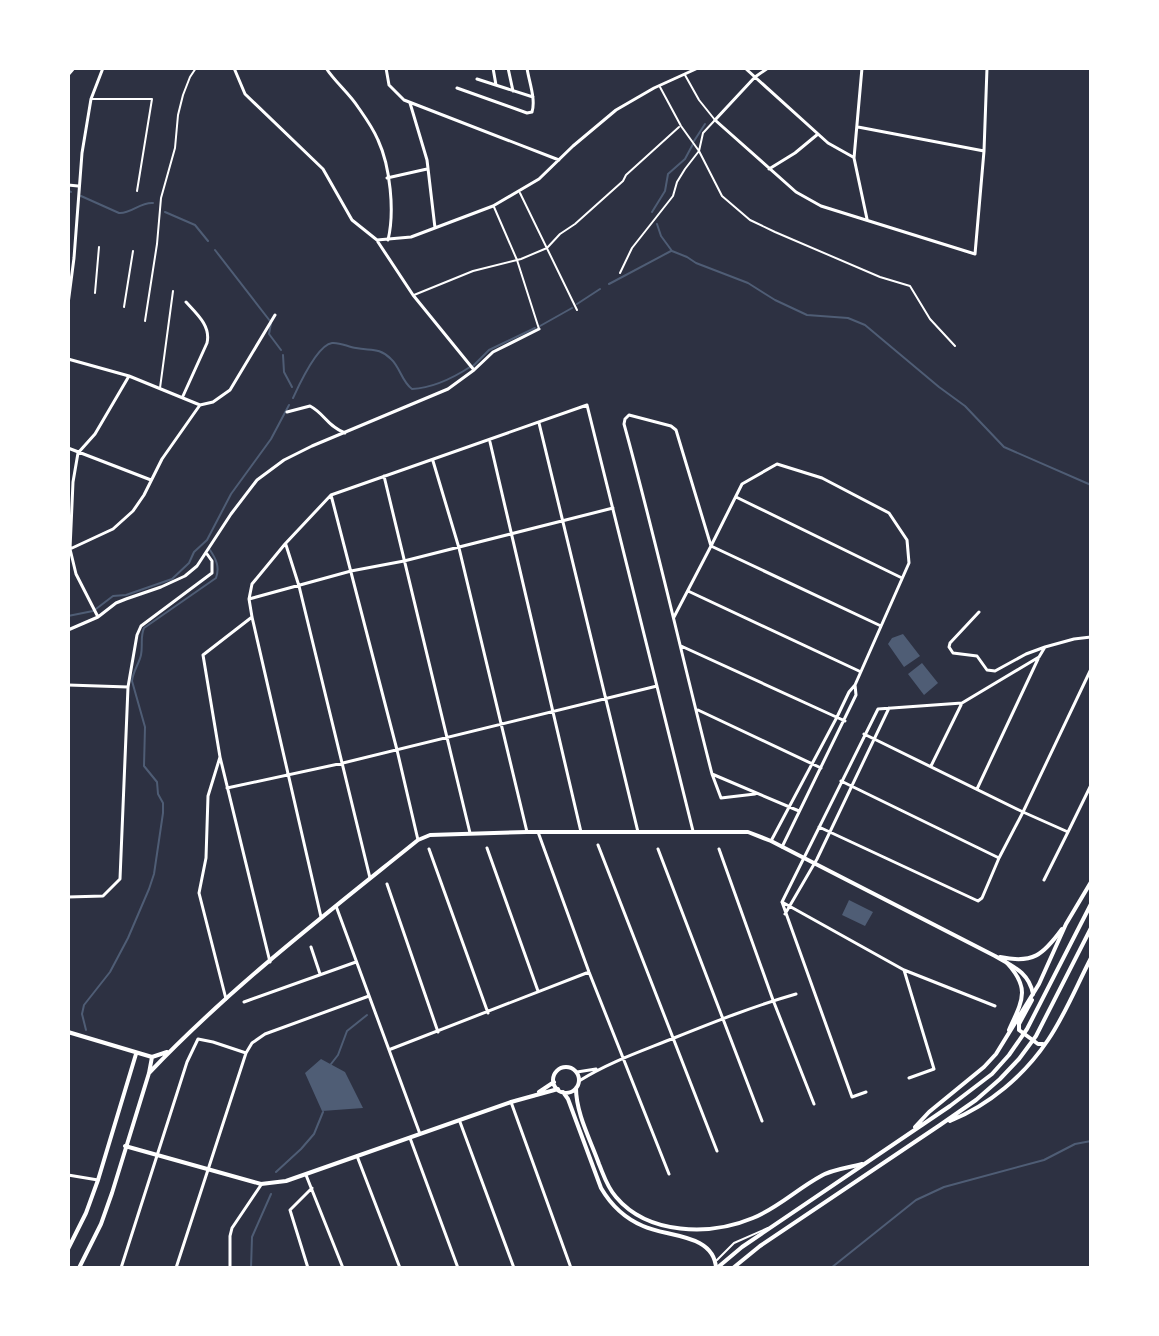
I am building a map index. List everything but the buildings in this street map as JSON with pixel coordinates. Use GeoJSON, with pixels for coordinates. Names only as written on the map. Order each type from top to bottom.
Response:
{"type":"FeatureCollection","features":[{"type":"Feature","properties":{"kind":"street"},"geometry":{"type":"LineString","coordinates":[[68,75],[74,68]]}},
{"type":"Feature","properties":{"kind":"street"},"geometry":{"type":"LineString","coordinates":[[68,304],[78,186],[91,99],[103,68]]}},
{"type":"Feature","properties":{"kind":"street"},"geometry":{"type":"LineString","coordinates":[[234,68],[245,94],[323,169],[352,220],[377,240],[413,295],[474,370]]}},
{"type":"Feature","properties":{"kind":"street"},"geometry":{"type":"LineString","coordinates":[[326,68],[358,106],[382,150],[392,218],[388,240]]}},
{"type":"Feature","properties":{"kind":"street"},"geometry":{"type":"LineString","coordinates":[[386,68],[389,85],[404,100],[559,160]]}},
{"type":"Feature","properties":{"kind":"street"},"geometry":{"type":"LineString","coordinates":[[493,68],[496,85]]}},
{"type":"Feature","properties":{"kind":"street"},"geometry":{"type":"LineString","coordinates":[[508,68],[513,91]]}},
{"type":"Feature","properties":{"kind":"street"},"geometry":{"type":"LineString","coordinates":[[457,88],[527,113],[532,112],[533,97],[527,68]]}},
{"type":"Feature","properties":{"kind":"street"},"geometry":{"type":"LineString","coordinates":[[377,240],[411,237],[493,206],[520,192],[539,179],[616,110],[659,85],[698,68]]}},
{"type":"Feature","properties":{"kind":"street"},"geometry":{"type":"LineString","coordinates":[[745,68],[828,143],[854,158]]}},
{"type":"Feature","properties":{"kind":"street"},"geometry":{"type":"LineString","coordinates":[[768,68],[755,77],[715,120],[769,169],[796,192],[821,206],[975,254],[987,68]]}},
{"type":"Feature","properties":{"kind":"street"},"geometry":{"type":"LineString","coordinates":[[862,68],[854,158],[867,219]]}},
{"type":"Feature","properties":{"kind":"street"},"geometry":{"type":"LineString","coordinates":[[477,79],[533,97]]}},
{"type":"Feature","properties":{"kind":"street"},"geometry":{"type":"LineString","coordinates":[[410,103],[428,169],[435,228]]}},
{"type":"Feature","properties":{"kind":"street"},"geometry":{"type":"LineString","coordinates":[[857,127],[984,151]]}},
{"type":"Feature","properties":{"kind":"street"},"geometry":{"type":"LineString","coordinates":[[769,169],[818,134]]}},
{"type":"Feature","properties":{"kind":"street"},"geometry":{"type":"LineString","coordinates":[[387,178],[428,169]]}},
{"type":"Feature","properties":{"kind":"street"},"geometry":{"type":"LineString","coordinates":[[68,185],[78,186]]}},
{"type":"Feature","properties":{"kind":"street"},"geometry":{"type":"LineString","coordinates":[[183,396],[209,336],[206,327],[186,302]]}},
{"type":"Feature","properties":{"kind":"street"},"geometry":{"type":"LineString","coordinates":[[68,359],[129,376],[200,405],[213,402],[230,390],[275,315]]}},
{"type":"Feature","properties":{"kind":"street"},"geometry":{"type":"LineString","coordinates":[[68,630],[98,617],[116,603],[185,576],[197,566],[257,480],[295,453],[448,389],[493,352],[539,329]]}},
{"type":"Feature","properties":{"kind":"street"},"geometry":{"type":"LineString","coordinates":[[98,617],[76,574],[70,549],[72,491],[78,453],[95,434],[129,376]]}},
{"type":"Feature","properties":{"kind":"street"},"geometry":{"type":"LineString","coordinates":[[70,549],[98,537],[124,520],[144,495],[162,459],[200,405]]}},
{"type":"Feature","properties":{"kind":"street"},"geometry":{"type":"LineString","coordinates":[[321,917],[252,617],[249,599],[252,584],[331,495],[587,405],[693,831]]}},
{"type":"Feature","properties":{"kind":"street"},"geometry":{"type":"LineString","coordinates":[[287,412],[310,406],[321,413],[325,421],[345,433]]}},
{"type":"Feature","properties":{"kind":"street"},"geometry":{"type":"LineString","coordinates":[[758,793],[721,798],[712,774],[624,424],[627,416],[635,415],[676,430],[711,546],[881,626]]}},
{"type":"Feature","properties":{"kind":"street"},"geometry":{"type":"LineString","coordinates":[[539,422],[638,832]]}},
{"type":"Feature","properties":{"kind":"street"},"geometry":{"type":"LineString","coordinates":[[490,440],[581,832]]}},
{"type":"Feature","properties":{"kind":"street"},"geometry":{"type":"LineString","coordinates":[[68,448],[151,480]]}},
{"type":"Feature","properties":{"kind":"street"},"geometry":{"type":"LineString","coordinates":[[433,461],[459,548],[527,832]]}},
{"type":"Feature","properties":{"kind":"street"},"geometry":{"type":"LineString","coordinates":[[674,617],[742,484],[777,464],[822,478],[889,513],[907,540],[909,563],[855,685],[771,841]]}},
{"type":"Feature","properties":{"kind":"street"},"geometry":{"type":"LineString","coordinates":[[384,476],[470,833]]}},
{"type":"Feature","properties":{"kind":"street"},"geometry":{"type":"LineString","coordinates":[[331,495],[418,840]]}},
{"type":"Feature","properties":{"kind":"street"},"geometry":{"type":"LineString","coordinates":[[736,497],[902,578]]}},
{"type":"Feature","properties":{"kind":"street"},"geometry":{"type":"LineString","coordinates":[[249,599],[351,571],[459,548],[613,508]]}},
{"type":"Feature","properties":{"kind":"street"},"geometry":{"type":"LineString","coordinates":[[285,544],[299,586],[370,878]]}},
{"type":"Feature","properties":{"kind":"street"},"geometry":{"type":"LineString","coordinates":[[68,897],[103,896],[120,879],[128,687],[137,635],[141,626],[212,573],[212,561],[206,552]]}},
{"type":"Feature","properties":{"kind":"street"},"geometry":{"type":"LineString","coordinates":[[688,591],[861,671]]}},
{"type":"Feature","properties":{"kind":"street"},"geometry":{"type":"LineString","coordinates":[[979,612],[949,647],[953,653],[977,656],[987,670],[995,671],[1045,647],[1091,637]]}},
{"type":"Feature","properties":{"kind":"street"},"geometry":{"type":"LineString","coordinates":[[252,617],[203,655],[220,757],[270,962]]}},
{"type":"Feature","properties":{"kind":"street"},"geometry":{"type":"LineString","coordinates":[[680,645],[845,721]]}},
{"type":"Feature","properties":{"kind":"street"},"geometry":{"type":"LineString","coordinates":[[977,789],[1045,647]]}},
{"type":"Feature","properties":{"kind":"street"},"geometry":{"type":"LineString","coordinates":[[866,1092],[852,1097],[782,902],[878,709],[962,703],[1039,657]]}},
{"type":"Feature","properties":{"kind":"street"},"geometry":{"type":"LineString","coordinates":[[819,827],[978,901],[1091,669]]}},
{"type":"Feature","properties":{"kind":"street"},"geometry":{"type":"LineString","coordinates":[[68,685],[128,687]]}},
{"type":"Feature","properties":{"kind":"street"},"geometry":{"type":"LineString","coordinates":[[782,847],[845,721],[856,695],[855,685]]}},
{"type":"Feature","properties":{"kind":"street"},"geometry":{"type":"LineString","coordinates":[[227,788],[343,763],[657,686]]}},
{"type":"Feature","properties":{"kind":"street"},"geometry":{"type":"LineString","coordinates":[[931,766],[962,703]]}},
{"type":"Feature","properties":{"kind":"street"},"geometry":{"type":"LineString","coordinates":[[785,914],[814,864],[889,708]]}},
{"type":"Feature","properties":{"kind":"street"},"geometry":{"type":"LineString","coordinates":[[696,709],[821,768]]}},
{"type":"Feature","properties":{"kind":"street"},"geometry":{"type":"LineString","coordinates":[[864,734],[1068,832]]}},
{"type":"Feature","properties":{"kind":"street"},"geometry":{"type":"LineString","coordinates":[[220,757],[208,796],[206,858],[199,893],[226,999]]}},
{"type":"Feature","properties":{"kind":"street"},"geometry":{"type":"LineString","coordinates":[[712,774],[799,811]]}},
{"type":"Feature","properties":{"kind":"street"},"geometry":{"type":"LineString","coordinates":[[841,781],[999,858]]}},
{"type":"Feature","properties":{"kind":"street"},"geometry":{"type":"LineString","coordinates":[[1044,880],[1091,785]]}},
{"type":"Feature","properties":{"kind":"street"},"geometry":{"type":"LineString","coordinates":[[538,832],[589,972],[669,1174]]}},
{"type":"Feature","properties":{"kind":"street"},"geometry":{"type":"LineString","coordinates":[[149,1073],[226,999],[321,917],[418,840],[430,835],[470,833],[748,832],[995,956],[1024,974],[1033,994],[1018,1026],[1019,1031],[1040,1045],[1048,1041]]}},
{"type":"Feature","properties":{"kind":"street"},"geometry":{"type":"LineString","coordinates":[[598,845],[717,1151]]}},
{"type":"Feature","properties":{"kind":"street"},"geometry":{"type":"LineString","coordinates":[[487,848],[539,993]]}},
{"type":"Feature","properties":{"kind":"street"},"geometry":{"type":"LineString","coordinates":[[429,849],[488,1013]]}},
{"type":"Feature","properties":{"kind":"street"},"geometry":{"type":"LineString","coordinates":[[658,849],[762,1121]]}},
{"type":"Feature","properties":{"kind":"street"},"geometry":{"type":"LineString","coordinates":[[719,849],[814,1104]]}},
{"type":"Feature","properties":{"kind":"street"},"geometry":{"type":"LineString","coordinates":[[908,1135],[929,1112],[984,1067],[1004,1043],[1091,882]]}},
{"type":"Feature","properties":{"kind":"street"},"geometry":{"type":"LineString","coordinates":[[387,884],[438,1032]]}},
{"type":"Feature","properties":{"kind":"street"},"geometry":{"type":"LineString","coordinates":[[782,902],[904,970],[995,1006]]}},
{"type":"Feature","properties":{"kind":"street"},"geometry":{"type":"LineString","coordinates":[[579,1081],[577,1072],[570,1067],[561,1068],[554,1075],[554,1082],[568,1099],[609,1202],[618,1212],[643,1226],[698,1242],[713,1256],[716,1266],[992,1074],[1024,1035],[1091,904],[1082,903],[1073,911]]}},
{"type":"Feature","properties":{"kind":"street"},"geometry":{"type":"LineString","coordinates":[[336,906],[420,1134]]}},
{"type":"Feature","properties":{"kind":"street"},"geometry":{"type":"LineString","coordinates":[[995,956],[1018,959],[1037,956],[1066,924]]}},
{"type":"Feature","properties":{"kind":"street"},"geometry":{"type":"LineString","coordinates":[[733,1268],[768,1240],[940,1125],[1000,1079],[1033,1041],[1091,928]]}},
{"type":"Feature","properties":{"kind":"street"},"geometry":{"type":"LineString","coordinates":[[311,947],[321,975]]}},
{"type":"Feature","properties":{"kind":"street"},"geometry":{"type":"LineString","coordinates":[[940,1125],[991,1099],[1022,1071],[1048,1041],[1091,958]]}},
{"type":"Feature","properties":{"kind":"street"},"geometry":{"type":"LineString","coordinates":[[244,1002],[356,962]]}},
{"type":"Feature","properties":{"kind":"street"},"geometry":{"type":"LineString","coordinates":[[1004,1043],[1022,991],[1021,981],[1007,963]]}},
{"type":"Feature","properties":{"kind":"street"},"geometry":{"type":"LineString","coordinates":[[904,970],[934,1069],[909,1078]]}},
{"type":"Feature","properties":{"kind":"street"},"geometry":{"type":"LineString","coordinates":[[389,1050],[589,972]]}},
{"type":"Feature","properties":{"kind":"street"},"geometry":{"type":"LineString","coordinates":[[796,994],[623,1058],[579,1081],[576,1088],[577,1105],[607,1185],[624,1205],[645,1219],[690,1229],[715,1229],[735,1225],[766,1212],[820,1177],[864,1164]]}},
{"type":"Feature","properties":{"kind":"street"},"geometry":{"type":"LineString","coordinates":[[176,1268],[246,1053],[252,1043],[265,1034],[369,996]]}},
{"type":"Feature","properties":{"kind":"street"},"geometry":{"type":"LineString","coordinates":[[68,1032],[152,1057],[173,1049]]}},
{"type":"Feature","properties":{"kind":"street"},"geometry":{"type":"LineString","coordinates":[[121,1268],[187,1062],[198,1039],[246,1053]]}},
{"type":"Feature","properties":{"kind":"street"},"geometry":{"type":"LineString","coordinates":[[68,1249],[98,1180],[136,1054]]}},
{"type":"Feature","properties":{"kind":"street"},"geometry":{"type":"LineString","coordinates":[[79,1268],[101,1224],[112,1193],[152,1057]]}},
{"type":"Feature","properties":{"kind":"street"},"geometry":{"type":"LineString","coordinates":[[577,1072],[599,1068]]}},
{"type":"Feature","properties":{"kind":"street"},"geometry":{"type":"LineString","coordinates":[[533,1095],[554,1082]]}},
{"type":"Feature","properties":{"kind":"street"},"geometry":{"type":"LineString","coordinates":[[125,1146],[261,1184],[286,1181],[511,1102],[533,1095],[570,1092],[576,1088]]}},
{"type":"Feature","properties":{"kind":"street"},"geometry":{"type":"LineString","coordinates":[[511,1102],[571,1268]]}},
{"type":"Feature","properties":{"kind":"street"},"geometry":{"type":"LineString","coordinates":[[460,1121],[514,1268]]}},
{"type":"Feature","properties":{"kind":"street"},"geometry":{"type":"LineString","coordinates":[[410,1138],[458,1268]]}},
{"type":"Feature","properties":{"kind":"street"},"geometry":{"type":"LineString","coordinates":[[357,1156],[400,1268]]}},
{"type":"Feature","properties":{"kind":"street"},"geometry":{"type":"LineString","coordinates":[[306,1174],[343,1268]]}},
{"type":"Feature","properties":{"kind":"street"},"geometry":{"type":"LineString","coordinates":[[68,1175],[98,1180]]}},
{"type":"Feature","properties":{"kind":"street"},"geometry":{"type":"LineString","coordinates":[[230,1268],[232,1228],[261,1184]]}},
{"type":"Feature","properties":{"kind":"street"},"geometry":{"type":"LineString","coordinates":[[308,1268],[290,1210],[312,1188]]}},
{"type":"Feature","properties":{"kind":"lane"},"geometry":{"type":"LineString","coordinates":[[145,321],[161,198],[175,148],[183,95],[196,68]]}},
{"type":"Feature","properties":{"kind":"lane"},"geometry":{"type":"LineString","coordinates":[[620,273],[632,248],[673,196],[677,182],[699,151],[703,133],[715,120],[684,74]]}},
{"type":"Feature","properties":{"kind":"lane"},"geometry":{"type":"LineString","coordinates":[[659,85],[722,196],[750,220],[775,232],[880,277],[910,286],[930,319],[955,346]]}},
{"type":"Feature","properties":{"kind":"lane"},"geometry":{"type":"LineString","coordinates":[[91,99],[152,99],[137,191]]}},
{"type":"Feature","properties":{"kind":"lane"},"geometry":{"type":"LineString","coordinates":[[413,295],[473,271],[517,260],[547,248],[681,126]]}},
{"type":"Feature","properties":{"kind":"lane"},"geometry":{"type":"LineString","coordinates":[[520,192],[577,310]]}},
{"type":"Feature","properties":{"kind":"lane"},"geometry":{"type":"LineString","coordinates":[[493,206],[517,260],[539,329]]}},
{"type":"Feature","properties":{"kind":"lane"},"geometry":{"type":"LineString","coordinates":[[95,293],[99,247]]}},
{"type":"Feature","properties":{"kind":"lane"},"geometry":{"type":"LineString","coordinates":[[124,307],[133,251]]}},
{"type":"Feature","properties":{"kind":"lane"},"geometry":{"type":"LineString","coordinates":[[160,388],[173,291]]}},
{"type":"Feature","properties":{"kind":"water"},"geometry":{"type":"Polygon","coordinates":[[[903,634],[920,656],[904,667],[888,644],[892,638],[903,634]]]}},
{"type":"Feature","properties":{"kind":"water"},"geometry":{"type":"Polygon","coordinates":[[[922,663],[938,683],[924,695],[908,674],[922,663]]]}},
{"type":"Feature","properties":{"kind":"water"},"geometry":{"type":"Polygon","coordinates":[[[849,900],[873,912],[865,926],[842,915],[849,900]]]}},
{"type":"Feature","properties":{"kind":"water"},"geometry":{"type":"Polygon","coordinates":[[[321,1059],[345,1072],[363,1108],[322,1111],[305,1073],[321,1059]]]}},
{"type":"Feature","properties":{"kind":"waterway"},"geometry":{"type":"LineString","coordinates":[[694,141],[705,124]]}},
{"type":"Feature","properties":{"kind":"waterway"},"geometry":{"type":"LineString","coordinates":[[652,212],[665,191],[668,174],[685,159],[693,144]]}},
{"type":"Feature","properties":{"kind":"waterway"},"geometry":{"type":"LineString","coordinates":[[81,196],[119,213],[153,203]]}},
{"type":"Feature","properties":{"kind":"waterway"},"geometry":{"type":"LineString","coordinates":[[165,212],[195,225],[208,241]]}},
{"type":"Feature","properties":{"kind":"waterway"},"geometry":{"type":"LineString","coordinates":[[657,224],[672,251],[696,263],[748,283],[807,315],[848,318],[865,325],[965,406],[1004,447],[1091,485]]}},
{"type":"Feature","properties":{"kind":"waterway"},"geometry":{"type":"LineString","coordinates":[[215,250],[270,321]]}},
{"type":"Feature","properties":{"kind":"waterway"},"geometry":{"type":"LineString","coordinates":[[609,284],[671,251]]}},
{"type":"Feature","properties":{"kind":"waterway"},"geometry":{"type":"LineString","coordinates":[[577,304],[600,289]]}},
{"type":"Feature","properties":{"kind":"waterway"},"geometry":{"type":"LineString","coordinates":[[540,326],[572,308]]}},
{"type":"Feature","properties":{"kind":"waterway"},"geometry":{"type":"LineString","coordinates":[[271,323],[269,334],[281,350]]}},
{"type":"Feature","properties":{"kind":"waterway"},"geometry":{"type":"LineString","coordinates":[[473,366],[489,350],[535,328]]}},
{"type":"Feature","properties":{"kind":"waterway"},"geometry":{"type":"LineString","coordinates":[[293,398],[315,358],[326,345],[332,343],[387,355],[412,389],[442,382],[470,367]]}},
{"type":"Feature","properties":{"kind":"waterway"},"geometry":{"type":"LineString","coordinates":[[283,355],[284,372],[292,387]]}},
{"type":"Feature","properties":{"kind":"waterway"},"geometry":{"type":"LineString","coordinates":[[96,609],[113,596],[126,595],[172,579],[189,563],[194,552],[207,540],[231,494],[271,439],[289,405]]}},
{"type":"Feature","properties":{"kind":"waterway"},"geometry":{"type":"LineString","coordinates":[[86,1030],[82,1014],[84,1005],[110,972],[149,889],[163,813],[157,782],[144,766],[145,727],[132,681],[141,655],[143,631],[216,578],[217,563],[210,550]]}},
{"type":"Feature","properties":{"kind":"waterway"},"geometry":{"type":"LineString","coordinates":[[68,616],[93,611]]}},
{"type":"Feature","properties":{"kind":"waterway"},"geometry":{"type":"LineString","coordinates":[[331,1064],[347,1031],[367,1015]]}},
{"type":"Feature","properties":{"kind":"waterway"},"geometry":{"type":"LineString","coordinates":[[276,1172],[314,1134],[323,1112]]}},
{"type":"Feature","properties":{"kind":"waterway"},"geometry":{"type":"LineString","coordinates":[[831,1268],[916,1200],[944,1187],[1044,1160],[1075,1144],[1091,1141]]}},
{"type":"Feature","properties":{"kind":"waterway"},"geometry":{"type":"LineString","coordinates":[[251,1268],[252,1237],[271,1194]]}}]}
